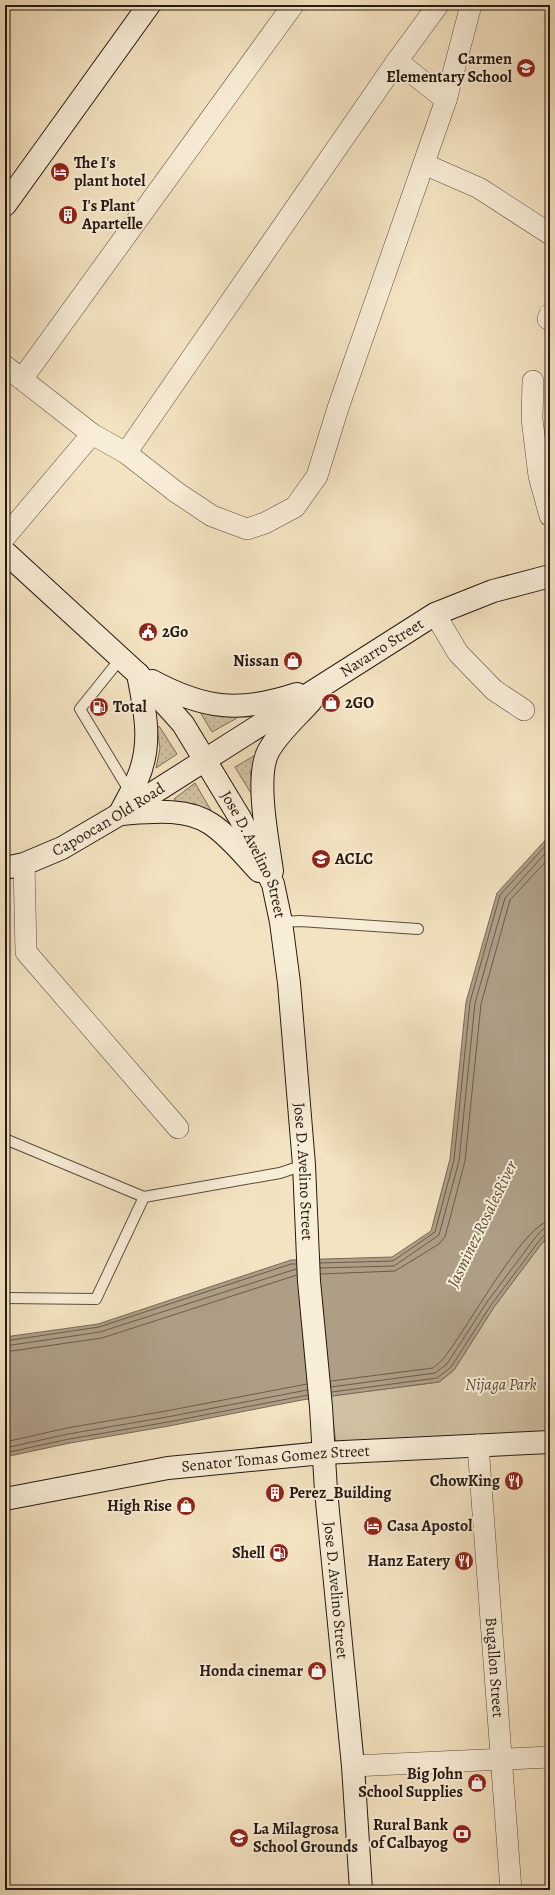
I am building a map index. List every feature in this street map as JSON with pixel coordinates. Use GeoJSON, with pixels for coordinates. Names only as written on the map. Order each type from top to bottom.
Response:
{"type":"FeatureCollection","features":[{"type":"Feature","properties":{"kind":"main road"},"geometry":{"type":"LineString","coordinates":[[5,205],[149,5]]}},
{"type":"Feature","properties":{"kind":"main road","name":"Jose D. Avelino Street"},"geometry":{"type":"LineString","coordinates":[[5,552],[138,674],[183,724],[240,818],[274,884],[281,922],[289,983],[304,1165],[306,1234],[321,1407],[323,1454],[353,1766],[361,1890]]}},
{"type":"Feature","properties":{"kind":"main road","name":"Navarro Street"},"geometry":{"type":"LineString","coordinates":[[205,758],[327,684],[434,614],[493,590],[550,576]]}},
{"type":"Feature","properties":{"kind":"main road"},"geometry":{"type":"LineString","coordinates":[[138,674],[176,694],[208,704],[230,706],[251,705],[285,698],[327,684]]}},
{"type":"Feature","properties":{"kind":"main road"},"geometry":{"type":"LineString","coordinates":[[138,674],[147,717],[148,737],[145,757],[137,780],[120,814],[155,811],[197,817],[210,824],[274,884]]}},
{"type":"Feature","properties":{"kind":"main road"},"geometry":{"type":"LineString","coordinates":[[274,884],[263,800],[264,766],[268,753],[278,738],[327,684]]}},
{"type":"Feature","properties":{"kind":"main road","name":"Capoocan Old Road"},"geometry":{"type":"LineString","coordinates":[[14,866],[62,848],[120,814],[205,758]]}},
{"type":"Feature","properties":{"kind":"main road","name":"Senator Tomas Gomez Street"},"geometry":{"type":"LineString","coordinates":[[5,1499],[168,1468],[323,1454],[550,1442]]}},
{"type":"Feature","properties":{"kind":"street"},"geometry":{"type":"LineString","coordinates":[[22,379],[293,5]]}},
{"type":"Feature","properties":{"kind":"street"},"geometry":{"type":"LineString","coordinates":[[126,453],[397,61],[438,5]]}},
{"type":"Feature","properties":{"kind":"street"},"geometry":{"type":"LineString","coordinates":[[5,366],[92,434],[126,453],[176,492],[212,516],[246,529],[265,523],[295,506],[317,476],[338,408],[446,100],[471,5]]}},
{"type":"Feature","properties":{"kind":"street"},"geometry":{"type":"LineString","coordinates":[[397,61],[446,100]]}},
{"type":"Feature","properties":{"kind":"street"},"geometry":{"type":"LineString","coordinates":[[424,164],[479,188],[550,234]]}},
{"type":"Feature","properties":{"kind":"street"},"geometry":{"type":"LineString","coordinates":[[533,381],[532,419],[539,476],[550,516]]}},
{"type":"Feature","properties":{"kind":"street"},"geometry":{"type":"LineString","coordinates":[[5,537],[92,434]]}},
{"type":"Feature","properties":{"kind":"street"},"geometry":{"type":"LineString","coordinates":[[434,614],[458,653],[494,690],[524,710]]}},
{"type":"Feature","properties":{"kind":"street"},"geometry":{"type":"LineString","coordinates":[[14,866],[26,952],[178,1128]]}},
{"type":"Feature","properties":{"kind":"street","name":"Bugallon Street"},"geometry":{"type":"LineString","coordinates":[[478,1445],[511,1890]]}},
{"type":"Feature","properties":{"kind":"street"},"geometry":{"type":"LineString","coordinates":[[353,1766],[501,1758],[550,1757]]}},
{"type":"Feature","properties":{"kind":"lane"},"geometry":{"type":"LineString","coordinates":[[121,658],[80,709],[130,792]]}},
{"type":"Feature","properties":{"kind":"lane"},"geometry":{"type":"LineString","coordinates":[[281,922],[300,921],[418,929]]}},
{"type":"Feature","properties":{"kind":"lane"},"geometry":{"type":"LineString","coordinates":[[5,1139],[144,1197],[280,1173],[304,1165]]}},
{"type":"Feature","properties":{"kind":"lane"},"geometry":{"type":"LineString","coordinates":[[5,1298],[96,1299],[144,1197]]}},
{"type":"Feature","properties":{"kind":"green space"},"geometry":{"type":"Polygon","coordinates":[[[203,710],[218,716],[234,715],[237,718],[212,732],[200,712],[203,710]]]}},
{"type":"Feature","properties":{"kind":"green space"},"geometry":{"type":"Polygon","coordinates":[[[159,726],[177,754],[156,768],[160,748],[157,729],[159,726]]]}},
{"type":"Feature","properties":{"kind":"green space"},"geometry":{"type":"Polygon","coordinates":[[[259,753],[260,757],[250,772],[255,792],[252,795],[235,767],[259,753]]]}},
{"type":"Feature","properties":{"kind":"green space"},"geometry":{"type":"Polygon","coordinates":[[[195,783],[216,819],[212,819],[196,804],[179,803],[174,799],[195,783]]]}},
{"type":"Feature","properties":{"kind":"green space","name":"Nijaga Park"},"geometry":{"type":"Polygon","coordinates":[[[550,1237],[550,1431],[336,1444],[330,1396],[439,1382],[454,1370],[494,1307],[542,1243],[550,1237]]]}},
{"type":"Feature","properties":{"kind":"water","name":"Jasminez RosalesRiver"},"geometry":{"type":"Polygon","coordinates":[[[550,835],[550,1235],[542,1243],[494,1307],[454,1370],[439,1382],[302,1400],[169,1426],[70,1443],[5,1457],[5,1337],[98,1324],[291,1260],[392,1257],[431,1231],[450,1159],[466,1002],[497,893],[550,835]]]}},
{"type":"Feature","properties":{"kind":"place","name":"Carmen Elementary School"},"geometry":{"type":"Point","coordinates":[526,68]}},
{"type":"Feature","properties":{"kind":"place","name":"The I's plant hotel"},"geometry":{"type":"Point","coordinates":[60,172]}},
{"type":"Feature","properties":{"kind":"place","name":"I's Plant Apartelle"},"geometry":{"type":"Point","coordinates":[68,215]}},
{"type":"Feature","properties":{"kind":"place","name":"2Go"},"geometry":{"type":"Point","coordinates":[148,632]}},
{"type":"Feature","properties":{"kind":"place","name":"Nissan"},"geometry":{"type":"Point","coordinates":[293,661]}},
{"type":"Feature","properties":{"kind":"place","name":"2GO"},"geometry":{"type":"Point","coordinates":[331,703]}},
{"type":"Feature","properties":{"kind":"place","name":"Total"},"geometry":{"type":"Point","coordinates":[99,707]}},
{"type":"Feature","properties":{"kind":"place","name":"ACLC"},"geometry":{"type":"Point","coordinates":[321,859]}},
{"type":"Feature","properties":{"kind":"place","name":"ChowKing"},"geometry":{"type":"Point","coordinates":[514,1481]}},
{"type":"Feature","properties":{"kind":"place","name":"Perez_Building"},"geometry":{"type":"Point","coordinates":[275,1493]}},
{"type":"Feature","properties":{"kind":"place","name":"High Rise"},"geometry":{"type":"Point","coordinates":[186,1506]}},
{"type":"Feature","properties":{"kind":"place","name":"Casa Apostol"},"geometry":{"type":"Point","coordinates":[373,1526]}},
{"type":"Feature","properties":{"kind":"place","name":"Shell"},"geometry":{"type":"Point","coordinates":[279,1553]}},
{"type":"Feature","properties":{"kind":"place","name":"Hanz Eatery"},"geometry":{"type":"Point","coordinates":[464,1561]}},
{"type":"Feature","properties":{"kind":"place","name":"Honda cinemar"},"geometry":{"type":"Point","coordinates":[317,1671]}},
{"type":"Feature","properties":{"kind":"place","name":"Big John School Supplies"},"geometry":{"type":"Point","coordinates":[477,1783]}},
{"type":"Feature","properties":{"kind":"place","name":"Rural Bank of Calbayog"},"geometry":{"type":"Point","coordinates":[462,1834]}},
{"type":"Feature","properties":{"kind":"place","name":"La Milagrosa School Grounds"},"geometry":{"type":"Point","coordinates":[239,1838]}}]}
